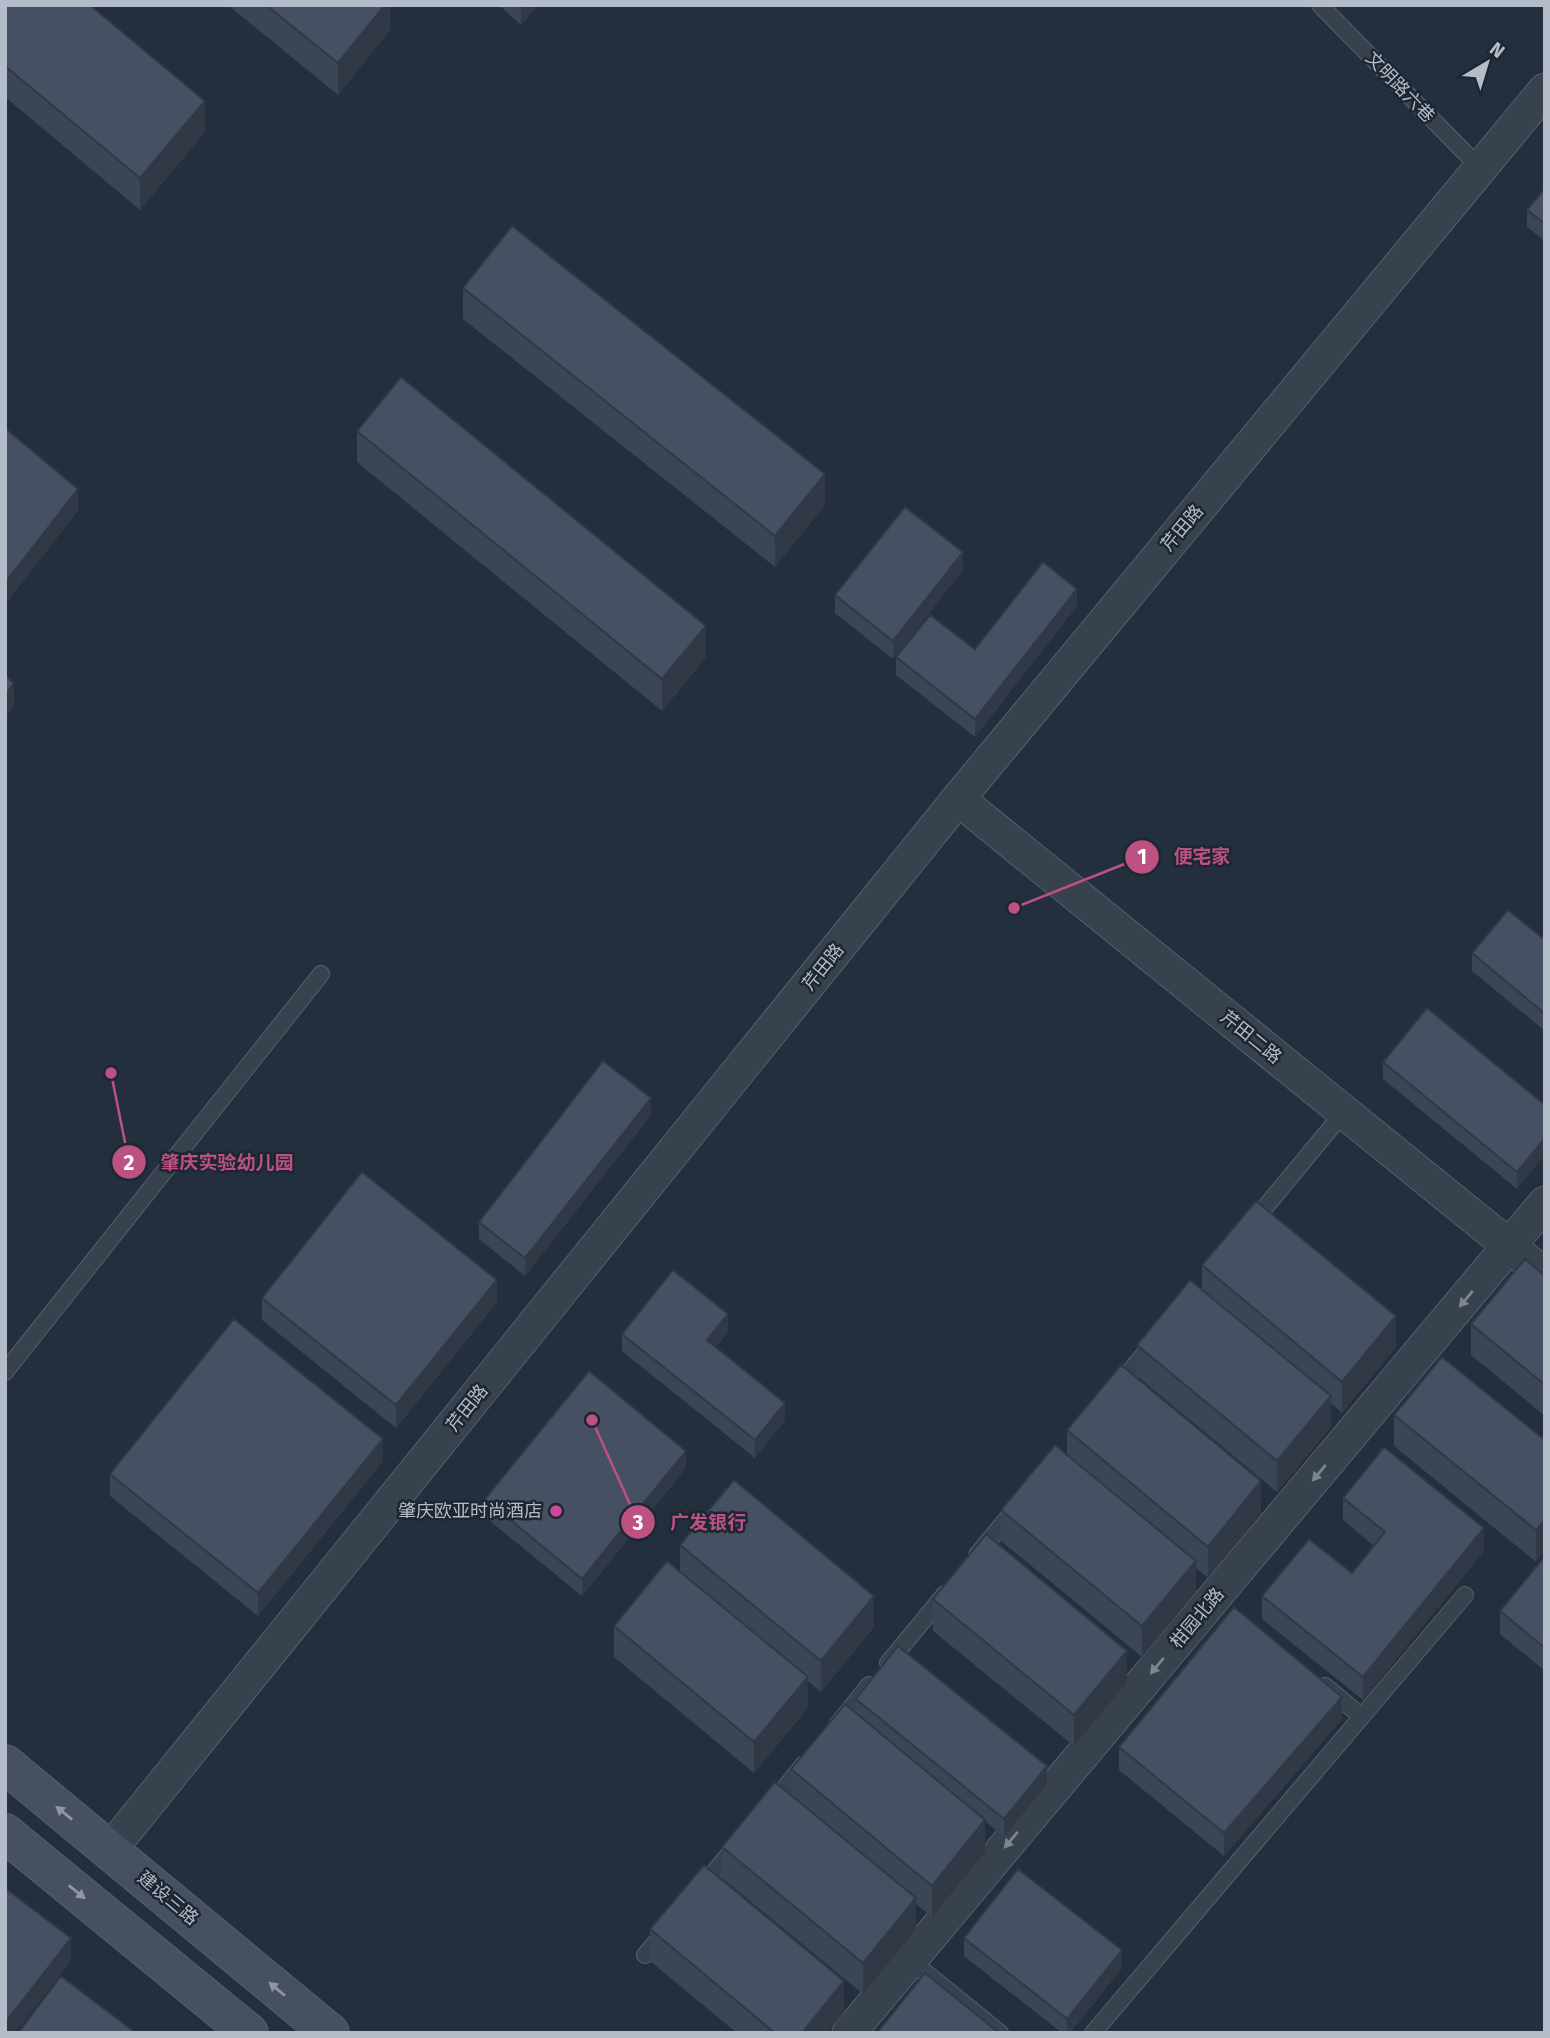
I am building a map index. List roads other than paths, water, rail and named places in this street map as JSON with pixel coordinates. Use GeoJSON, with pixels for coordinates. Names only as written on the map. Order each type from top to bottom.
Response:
{"type":"FeatureCollection","features":[{"type":"Feature","properties":{"kind":"main road","name":"建设三路"},"geometry":{"type":"LineString","coordinates":[[5,1765],[330,2033]]}},
{"type":"Feature","properties":{"kind":"main road"},"geometry":{"type":"LineString","coordinates":[[5,1833],[249,2033]]}},
{"type":"Feature","properties":{"kind":"street","name":"芹田路"},"geometry":{"type":"LineString","coordinates":[[110,1850],[958,799],[1545,90]]}},
{"type":"Feature","properties":{"kind":"street","name":"芹田二路"},"geometry":{"type":"LineString","coordinates":[[958,799],[1545,1275]]}},
{"type":"Feature","properties":{"kind":"street","name":"柑园北路"},"geometry":{"type":"LineString","coordinates":[[849,2033],[1222,1600],[1545,1203]]}},
{"type":"Feature","properties":{"kind":"lane","name":"文明路六巷"},"geometry":{"type":"LineString","coordinates":[[1320,5],[1480,169]]}},
{"type":"Feature","properties":{"kind":"lane"},"geometry":{"type":"LineString","coordinates":[[5,1372],[321,974]]}},
{"type":"Feature","properties":{"kind":"lane"},"geometry":{"type":"LineString","coordinates":[[1238,1240],[1344,1112]]}},
{"type":"Feature","properties":{"kind":"lane"},"geometry":{"type":"LineString","coordinates":[[1105,1400],[1158,1336]]}},
{"type":"Feature","properties":{"kind":"lane"},"geometry":{"type":"LineString","coordinates":[[760,1817],[1026,1496]]}},
{"type":"Feature","properties":{"kind":"lane"},"geometry":{"type":"LineString","coordinates":[[1093,2033],[1465,1595]]}},
{"type":"Feature","properties":{"kind":"lane"},"geometry":{"type":"LineString","coordinates":[[1309,1673],[1361,1716]]}},
{"type":"Feature","properties":{"kind":"lane"},"geometry":{"type":"LineString","coordinates":[[690,1902],[743,1838]]}},
{"type":"Feature","properties":{"kind":"lane"},"geometry":{"type":"LineString","coordinates":[[645,1955],[672,1923]]}},
{"type":"Feature","properties":{"kind":"lane"},"geometry":{"type":"LineString","coordinates":[[910,1960],[1000,2033]]}},
{"type":"Feature","properties":{"kind":"place","name":"便宅家"},"geometry":{"type":"Point","coordinates":[1014,908]}},
{"type":"Feature","properties":{"kind":"place","name":"肇庆实验幼儿园"},"geometry":{"type":"Point","coordinates":[111,1073]}},
{"type":"Feature","properties":{"kind":"place","name":"广发银行"},"geometry":{"type":"Point","coordinates":[592,1420]}},
{"type":"Feature","properties":{"kind":"place","name":"肇庆欧亚时尚酒店"},"geometry":{"type":"Point","coordinates":[556,1511]}}]}
